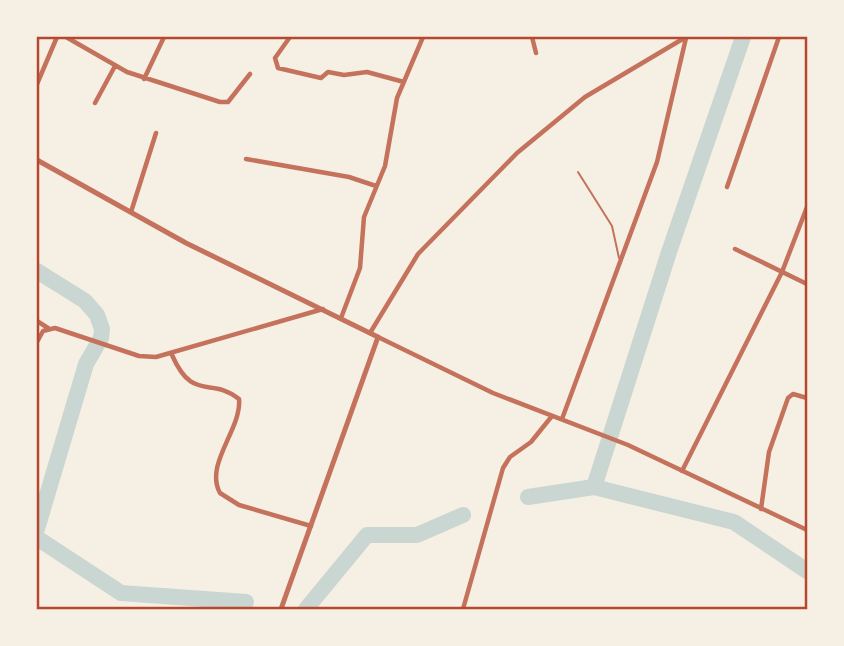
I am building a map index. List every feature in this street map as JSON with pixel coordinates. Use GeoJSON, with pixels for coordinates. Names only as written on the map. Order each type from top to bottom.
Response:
{"type":"FeatureCollection","features":[{"type":"Feature","properties":{"kind":"street"},"geometry":{"type":"LineString","coordinates":[[37,84],[57,37]]}},
{"type":"Feature","properties":{"kind":"street"},"geometry":{"type":"LineString","coordinates":[[66,37],[115,66],[144,79],[223,103],[230,99],[250,74]]}},
{"type":"Feature","properties":{"kind":"street"},"geometry":{"type":"LineString","coordinates":[[144,79],[164,37]]}},
{"type":"Feature","properties":{"kind":"street"},"geometry":{"type":"LineString","coordinates":[[290,37],[274,60],[278,68],[321,78],[328,72],[344,75],[362,72],[404,82]]}},
{"type":"Feature","properties":{"kind":"street"},"geometry":{"type":"LineString","coordinates":[[341,318],[360,268],[364,217],[388,157],[397,98],[423,37]]}},
{"type":"Feature","properties":{"kind":"street"},"geometry":{"type":"LineString","coordinates":[[532,37],[536,53]]}},
{"type":"Feature","properties":{"kind":"street"},"geometry":{"type":"LineString","coordinates":[[562,419],[657,162],[666,115],[687,37]]}},
{"type":"Feature","properties":{"kind":"street"},"geometry":{"type":"LineString","coordinates":[[370,332],[418,254],[517,153],[584,97],[687,37]]}},
{"type":"Feature","properties":{"kind":"street"},"geometry":{"type":"LineString","coordinates":[[727,187],[779,37]]}},
{"type":"Feature","properties":{"kind":"street"},"geometry":{"type":"LineString","coordinates":[[95,103],[115,66]]}},
{"type":"Feature","properties":{"kind":"street"},"geometry":{"type":"LineString","coordinates":[[131,214],[156,133]]}},
{"type":"Feature","properties":{"kind":"street"},"geometry":{"type":"LineString","coordinates":[[246,159],[349,177],[376,186]]}},
{"type":"Feature","properties":{"kind":"street"},"geometry":{"type":"LineString","coordinates":[[37,160],[131,214],[493,393],[628,445],[807,530]]}},
{"type":"Feature","properties":{"kind":"street"},"geometry":{"type":"LineString","coordinates":[[682,471],[782,272],[807,206]]}},
{"type":"Feature","properties":{"kind":"street"},"geometry":{"type":"LineString","coordinates":[[735,249],[807,284]]}},
{"type":"Feature","properties":{"kind":"street"},"geometry":{"type":"LineString","coordinates":[[37,321],[48,328],[147,357],[172,355],[324,308]]}},
{"type":"Feature","properties":{"kind":"street"},"geometry":{"type":"LineString","coordinates":[[37,342],[48,328]]}},
{"type":"Feature","properties":{"kind":"street"},"geometry":{"type":"LineString","coordinates":[[281,609],[377,337]]}},
{"type":"Feature","properties":{"kind":"street"},"geometry":{"type":"LineString","coordinates":[[172,355],[182,376],[192,383],[239,399],[238,413],[216,475],[220,493],[239,505],[310,526]]}},
{"type":"Feature","properties":{"kind":"street"},"geometry":{"type":"LineString","coordinates":[[761,509],[769,452],[788,398],[793,394],[807,398]]}},
{"type":"Feature","properties":{"kind":"street"},"geometry":{"type":"LineString","coordinates":[[463,609],[503,468],[510,457],[531,442],[552,415]]}},
{"type":"Feature","properties":{"kind":"lane"},"geometry":{"type":"LineString","coordinates":[[578,172],[612,226],[620,263]]}},
{"type":"Feature","properties":{"kind":"waterway"},"geometry":{"type":"LineString","coordinates":[[594,487],[669,252],[743,37]]}},
{"type":"Feature","properties":{"kind":"waterway"},"geometry":{"type":"LineString","coordinates":[[37,271],[85,301],[97,315],[102,329],[101,338],[86,364],[37,529]]}},
{"type":"Feature","properties":{"kind":"waterway"},"geometry":{"type":"LineString","coordinates":[[528,497],[594,487],[734,522],[807,571]]}},
{"type":"Feature","properties":{"kind":"waterway"},"geometry":{"type":"LineString","coordinates":[[306,609],[367,535],[417,535],[463,515]]}},
{"type":"Feature","properties":{"kind":"waterway"},"geometry":{"type":"LineString","coordinates":[[37,538],[121,593],[246,602]]}}]}
